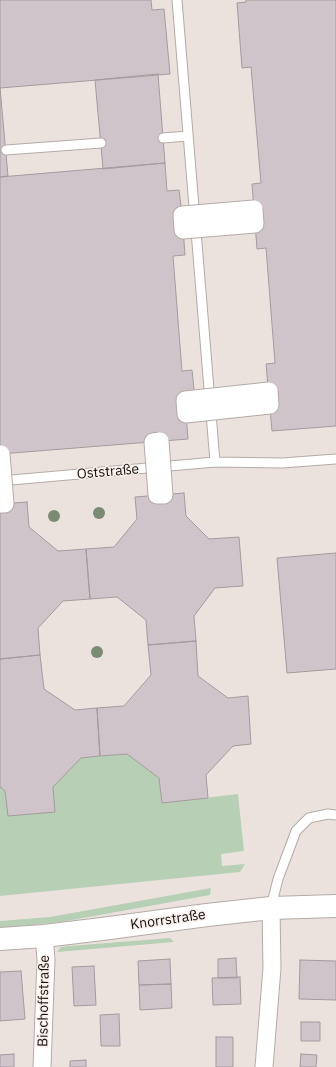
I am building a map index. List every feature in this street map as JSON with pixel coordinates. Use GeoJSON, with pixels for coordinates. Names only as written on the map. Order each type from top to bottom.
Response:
{"type":"FeatureCollection","features":[{"type":"Feature","properties":{"kind":"street"},"geometry":{"type":"LineString","coordinates":[[0,454],[5,504],[0,504]]}},
{"type":"Feature","properties":{"kind":"street","name":"Knorrstraße"},"geometry":{"type":"LineString","coordinates":[[0,939],[44,936],[271,908],[336,906]]}},
{"type":"Feature","properties":{"kind":"street"},"geometry":{"type":"LineString","coordinates":[[264,1067],[272,968],[271,908]]}},
{"type":"Feature","properties":{"kind":"street","name":"Bischoffstraße"},"geometry":{"type":"LineString","coordinates":[[42,1067],[46,959],[44,936]]}},
{"type":"Feature","properties":{"kind":"lane"},"geometry":{"type":"LineString","coordinates":[[177,0],[215,462]]}},
{"type":"Feature","properties":{"kind":"lane"},"geometry":{"type":"LineString","coordinates":[[163,138],[188,136]]}},
{"type":"Feature","properties":{"kind":"lane"},"geometry":{"type":"LineString","coordinates":[[6,150],[101,143]]}},
{"type":"Feature","properties":{"kind":"lane","name":"Oststraße"},"geometry":{"type":"LineString","coordinates":[[0,481],[215,462],[282,463],[336,459]]}},
{"type":"Feature","properties":{"kind":"lane"},"geometry":{"type":"LineString","coordinates":[[271,908],[278,879],[296,831],[309,818],[328,814],[336,815]]}},
{"type":"Feature","properties":{"kind":"green space"},"geometry":{"type":"Polygon","coordinates":[[[127,754],[159,778],[162,803],[238,794],[244,851],[221,854],[222,866],[245,864],[240,872],[0,896],[0,787],[53,787],[81,758],[127,754]]]}},
{"type":"Feature","properties":{"kind":"green space"},"geometry":{"type":"Polygon","coordinates":[[[211,888],[210,895],[61,922],[0,928],[0,921],[50,917],[211,888]]]}},
{"type":"Feature","properties":{"kind":"green space"},"geometry":{"type":"Polygon","coordinates":[[[170,938],[174,942],[57,952],[61,947],[69,946],[170,938]]]}},
{"type":"Feature","properties":{"kind":"building"},"geometry":{"type":"Polygon","coordinates":[[[0,0],[151,0],[152,10],[164,9],[170,74],[0,88],[0,0]]]}},
{"type":"Feature","properties":{"kind":"building"},"geometry":{"type":"Polygon","coordinates":[[[246,0],[336,0],[336,426],[272,431],[266,364],[275,363],[266,248],[257,249],[252,184],[261,183],[251,67],[242,68],[237,3],[246,2],[246,0]]]}},
{"type":"Feature","properties":{"kind":"building"},"geometry":{"type":"Polygon","coordinates":[[[158,74],[165,163],[103,169],[95,80],[158,74]]]}},
{"type":"Feature","properties":{"kind":"building"},"geometry":{"type":"Polygon","coordinates":[[[0,88],[8,176],[0,177],[0,88]]]}},
{"type":"Feature","properties":{"kind":"building"},"geometry":{"type":"Polygon","coordinates":[[[165,163],[167,191],[179,190],[182,214],[185,255],[173,256],[182,371],[192,370],[195,399],[185,400],[188,439],[0,454],[0,177],[165,163]]]}},
{"type":"Feature","properties":{"kind":"building"},"geometry":{"type":"Polygon","coordinates":[[[184,493],[186,516],[209,539],[239,537],[243,586],[215,588],[194,616],[196,641],[148,645],[146,620],[117,597],[90,599],[86,549],[114,547],[137,519],[135,497],[184,493]]]}},
{"type":"Feature","properties":{"kind":"building"},"geometry":{"type":"Polygon","coordinates":[[[27,502],[29,527],[58,551],[86,549],[90,599],[63,601],[38,628],[40,655],[0,659],[0,504],[27,502]]]}},
{"type":"Feature","properties":{"kind":"building"},"geometry":{"type":"Polygon","coordinates":[[[336,553],[336,669],[287,673],[277,558],[336,553]]]}},
{"type":"Feature","properties":{"kind":"building"},"geometry":{"type":"Polygon","coordinates":[[[196,641],[198,676],[228,698],[248,696],[251,744],[233,746],[206,775],[208,798],[162,803],[159,778],[127,754],[100,756],[97,708],[124,706],[151,675],[148,645],[196,641]]]}},
{"type":"Feature","properties":{"kind":"building"},"geometry":{"type":"Polygon","coordinates":[[[40,655],[44,689],[75,710],[97,708],[100,756],[81,758],[53,787],[55,812],[8,816],[5,791],[0,787],[0,659],[40,655]]]}},
{"type":"Feature","properties":{"kind":"building"},"geometry":{"type":"Polygon","coordinates":[[[236,958],[237,978],[218,978],[218,959],[236,958]]]}},
{"type":"Feature","properties":{"kind":"building"},"geometry":{"type":"Polygon","coordinates":[[[170,959],[171,984],[139,985],[138,961],[170,959]]]}},
{"type":"Feature","properties":{"kind":"building"},"geometry":{"type":"Polygon","coordinates":[[[300,960],[336,961],[336,1000],[299,999],[300,960]]]}},
{"type":"Feature","properties":{"kind":"building"},"geometry":{"type":"Polygon","coordinates":[[[94,966],[96,1005],[74,1006],[72,967],[94,966]]]}},
{"type":"Feature","properties":{"kind":"building"},"geometry":{"type":"Polygon","coordinates":[[[21,971],[25,1019],[0,1021],[0,972],[21,971]]]}},
{"type":"Feature","properties":{"kind":"building"},"geometry":{"type":"Polygon","coordinates":[[[240,977],[241,1004],[213,1005],[212,978],[240,977]]]}},
{"type":"Feature","properties":{"kind":"building"},"geometry":{"type":"Polygon","coordinates":[[[171,984],[172,1008],[140,1010],[139,985],[171,984]]]}},
{"type":"Feature","properties":{"kind":"building"},"geometry":{"type":"Polygon","coordinates":[[[119,1014],[120,1046],[101,1046],[100,1015],[119,1014]]]}},
{"type":"Feature","properties":{"kind":"building"},"geometry":{"type":"Polygon","coordinates":[[[301,1022],[320,1022],[320,1041],[301,1041],[301,1022]]]}},
{"type":"Feature","properties":{"kind":"building"},"geometry":{"type":"Polygon","coordinates":[[[216,1037],[233,1037],[233,1067],[216,1067],[216,1037]]]}},
{"type":"Feature","properties":{"kind":"building"},"geometry":{"type":"Polygon","coordinates":[[[14,1054],[14,1067],[0,1067],[0,1055],[14,1054]]]}},
{"type":"Feature","properties":{"kind":"building"},"geometry":{"type":"Polygon","coordinates":[[[301,1054],[317,1055],[316,1067],[300,1067],[301,1054]]]}},
{"type":"Feature","properties":{"kind":"building"},"geometry":{"type":"Polygon","coordinates":[[[86,1060],[86,1067],[70,1067],[70,1061],[86,1060]]]}}]}
